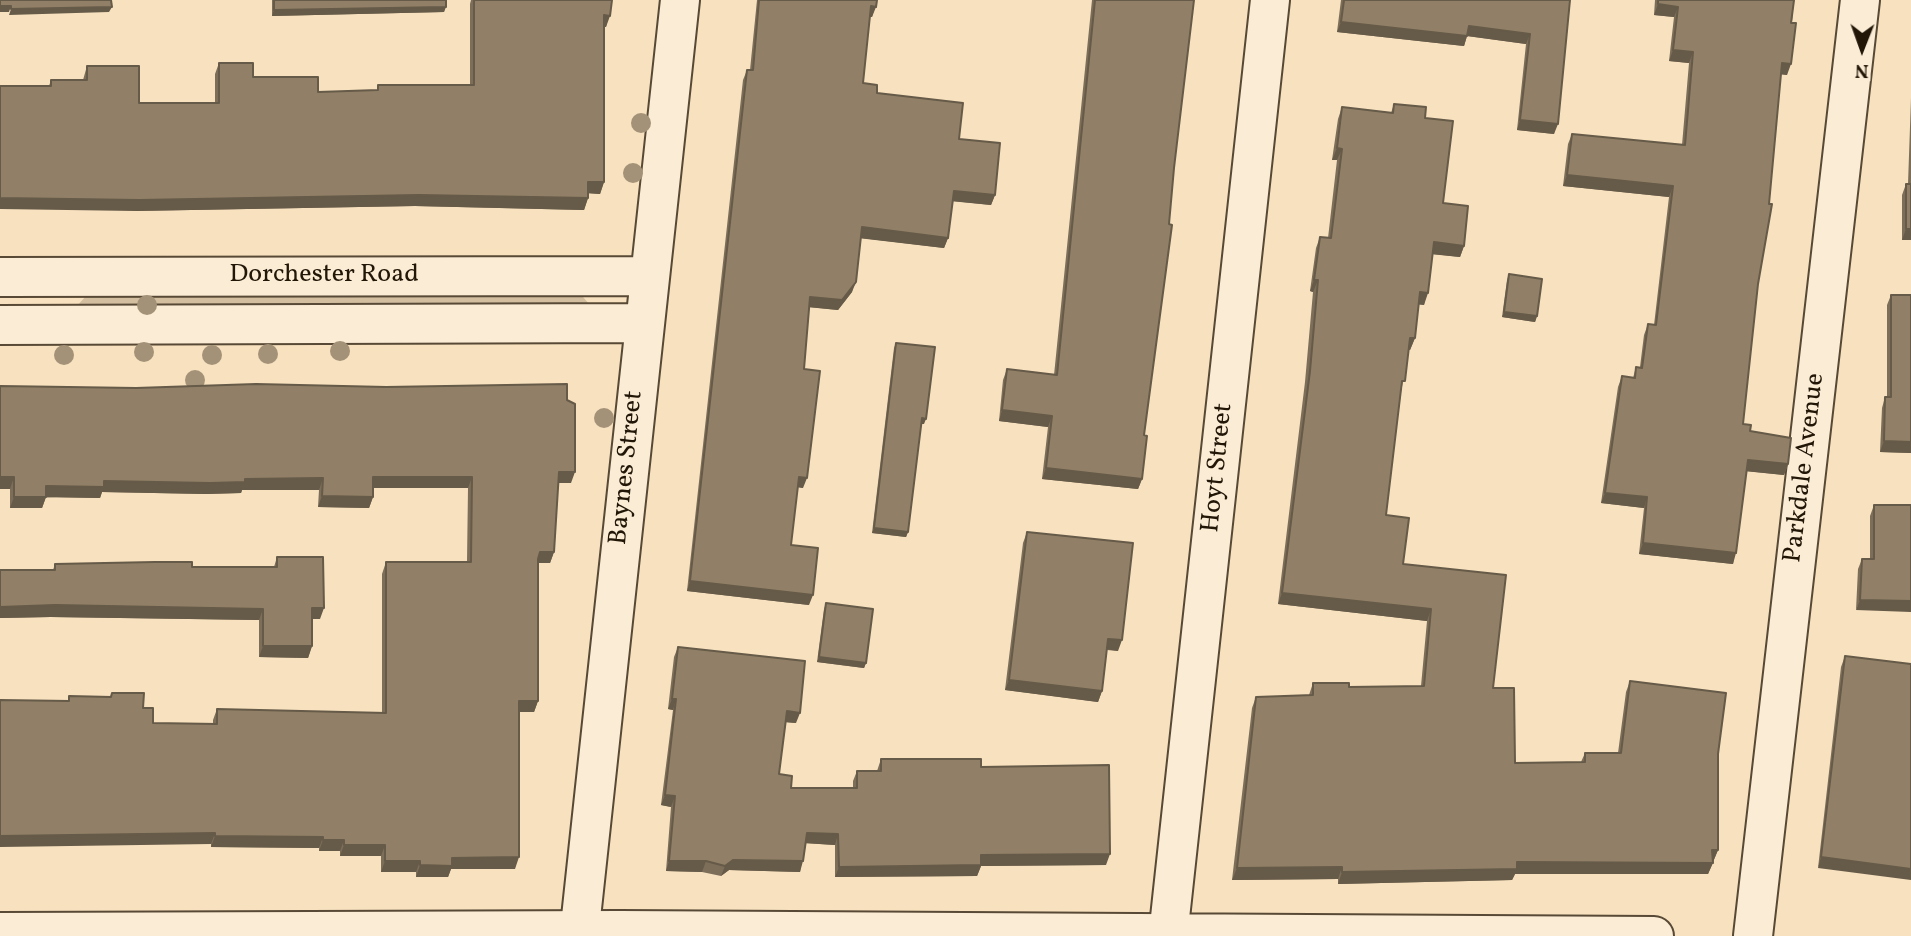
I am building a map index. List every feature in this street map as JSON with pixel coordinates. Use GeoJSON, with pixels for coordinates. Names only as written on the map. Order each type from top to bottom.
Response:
{"type":"FeatureCollection","features":[{"type":"Feature","properties":{"kind":"street","name":"Baynes Street"},"geometry":{"type":"LineString","coordinates":[[579,933],[680,0]]}},
{"type":"Feature","properties":{"kind":"street","name":"Hoyt Street"},"geometry":{"type":"LineString","coordinates":[[1168,935],[1270,0]]}},
{"type":"Feature","properties":{"kind":"street","name":"Parkdale Avenue"},"geometry":{"type":"LineString","coordinates":[[1753,936],[1860,0]]}},
{"type":"Feature","properties":{"kind":"street","name":"Dorchester Road"},"geometry":{"type":"LineString","coordinates":[[0,276],[649,276]]}},
{"type":"Feature","properties":{"kind":"street"},"geometry":{"type":"LineString","coordinates":[[50,276],[50,325]]}},
{"type":"Feature","properties":{"kind":"street","name":"Dorchester Road"},"geometry":{"type":"LineString","coordinates":[[0,326],[643,323]]}},
{"type":"Feature","properties":{"kind":"street"},"geometry":{"type":"LineString","coordinates":[[0,932],[1654,936]]}},
{"type":"Feature","properties":{"kind":"shaded area"},"geometry":{"type":"Polygon","coordinates":[[[85,297],[583,297],[590,305],[77,306],[85,297]]]}},
{"type":"Feature","properties":{"kind":"building"},"geometry":{"type":"Polygon","coordinates":[[[0,0],[111,0],[112,7],[11,9],[11,6],[0,6],[0,0]]]}},
{"type":"Feature","properties":{"kind":"building"},"geometry":{"type":"Polygon","coordinates":[[[274,0],[446,0],[446,7],[274,10],[274,0]]]}},
{"type":"Feature","properties":{"kind":"building"},"geometry":{"type":"Polygon","coordinates":[[[474,0],[612,0],[610,16],[604,15],[604,182],[588,182],[588,198],[419,195],[139,200],[0,198],[0,86],[51,86],[51,80],[87,80],[87,66],[139,66],[139,103],[219,103],[219,63],[253,63],[253,77],[318,77],[318,92],[378,90],[378,85],[474,85],[474,0]]]}},
{"type":"Feature","properties":{"kind":"building"},"geometry":{"type":"Polygon","coordinates":[[[759,0],[877,0],[876,7],[871,6],[863,83],[877,85],[877,93],[963,103],[959,139],[1000,143],[995,195],[954,191],[948,238],[862,227],[856,282],[842,300],[810,297],[804,369],[820,371],[807,478],[799,477],[791,545],[818,548],[813,595],[690,581],[747,70],[753,70],[759,0]]]}},
{"type":"Feature","properties":{"kind":"building"},"geometry":{"type":"Polygon","coordinates":[[[1095,0],[1194,0],[1174,168],[1169,224],[1172,225],[1144,435],[1147,436],[1142,479],[1046,468],[1052,416],[1002,410],[1007,369],[1057,375],[1095,0]]]}},
{"type":"Feature","properties":{"kind":"building"},"geometry":{"type":"Polygon","coordinates":[[[1344,0],[1570,0],[1558,124],[1520,120],[1530,34],[1469,26],[1467,36],[1341,22],[1344,0]]]}},
{"type":"Feature","properties":{"kind":"building"},"geometry":{"type":"Polygon","coordinates":[[[1658,0],[1794,0],[1791,23],[1796,23],[1791,64],[1782,63],[1769,204],[1772,204],[1758,284],[1743,424],[1751,425],[1750,431],[1791,438],[1788,464],[1748,460],[1736,553],[1643,543],[1647,497],[1605,493],[1622,376],[1635,378],[1636,367],[1642,368],[1648,324],[1656,325],[1673,186],[1567,175],[1572,134],[1685,145],[1693,52],[1673,50],[1678,7],[1658,4],[1658,0]]]}},
{"type":"Feature","properties":{"kind":"building"},"geometry":{"type":"Polygon","coordinates":[[[1394,104],[1426,107],[1425,118],[1453,121],[1443,203],[1468,206],[1464,246],[1434,242],[1428,293],[1420,292],[1415,338],[1410,338],[1405,381],[1402,381],[1386,515],[1409,518],[1403,564],[1506,575],[1493,688],[1514,688],[1515,763],[1585,762],[1585,753],[1621,753],[1630,681],[1726,693],[1718,754],[1718,850],[1712,850],[1713,863],[1517,862],[1517,869],[1342,872],[1342,867],[1237,868],[1256,697],[1313,695],[1313,683],[1349,683],[1349,687],[1424,686],[1431,609],[1282,593],[1310,371],[1318,280],[1314,280],[1320,237],[1331,238],[1342,149],[1337,148],[1342,107],[1393,113],[1394,104]]]}},
{"type":"Feature","properties":{"kind":"building"},"geometry":{"type":"Polygon","coordinates":[[[1906,184],[1911,184],[1911,229],[1906,229],[1906,184]]]}},
{"type":"Feature","properties":{"kind":"building"},"geometry":{"type":"Polygon","coordinates":[[[1509,274],[1542,279],[1537,316],[1504,312],[1509,274]]]}},
{"type":"Feature","properties":{"kind":"building"},"geometry":{"type":"Polygon","coordinates":[[[1891,295],[1911,295],[1911,442],[1884,441],[1885,397],[1891,397],[1891,295]]]}},
{"type":"Feature","properties":{"kind":"building"},"geometry":{"type":"Polygon","coordinates":[[[896,343],[935,347],[926,419],[922,418],[908,532],[874,528],[896,343]]]}},
{"type":"Feature","properties":{"kind":"building"},"geometry":{"type":"Polygon","coordinates":[[[256,384],[386,387],[567,384],[567,400],[575,404],[575,472],[559,472],[554,552],[540,552],[538,559],[538,701],[519,701],[519,857],[452,858],[452,866],[420,865],[420,861],[385,861],[385,845],[344,845],[344,840],[323,840],[323,837],[215,836],[215,833],[0,836],[0,700],[69,701],[69,696],[111,697],[112,693],[144,693],[143,708],[153,708],[153,723],[217,724],[217,709],[386,713],[386,562],[471,562],[472,477],[373,477],[373,497],[322,496],[323,478],[245,479],[245,482],[210,483],[104,481],[104,487],[46,486],[46,497],[14,497],[14,477],[0,477],[0,386],[136,388],[256,384]]]}},
{"type":"Feature","properties":{"kind":"building"},"geometry":{"type":"Polygon","coordinates":[[[1874,505],[1911,505],[1911,601],[1860,600],[1862,559],[1874,559],[1874,505]]]}},
{"type":"Feature","properties":{"kind":"building"},"geometry":{"type":"Polygon","coordinates":[[[1027,532],[1133,543],[1122,640],[1108,639],[1102,691],[1009,680],[1027,532]]]}},
{"type":"Feature","properties":{"kind":"building"},"geometry":{"type":"Polygon","coordinates":[[[277,557],[323,557],[324,608],[312,608],[312,646],[263,646],[263,609],[55,605],[0,607],[0,570],[55,570],[55,564],[155,562],[192,562],[192,567],[277,567],[277,557]]]}},
{"type":"Feature","properties":{"kind":"building"},"geometry":{"type":"Polygon","coordinates":[[[826,603],[873,609],[866,663],[819,657],[826,603]]]}},
{"type":"Feature","properties":{"kind":"building"},"geometry":{"type":"Polygon","coordinates":[[[678,647],[805,661],[800,713],[787,711],[779,774],[792,776],[791,788],[857,788],[857,771],[881,771],[881,759],[981,759],[981,767],[1109,765],[1110,854],[981,855],[981,865],[839,867],[838,834],[807,833],[803,861],[733,860],[725,866],[706,861],[669,861],[675,796],[665,795],[676,699],[672,699],[678,647]]]}},
{"type":"Feature","properties":{"kind":"building"},"geometry":{"type":"Polygon","coordinates":[[[1845,656],[1911,664],[1911,869],[1821,857],[1845,656]]]}}]}
